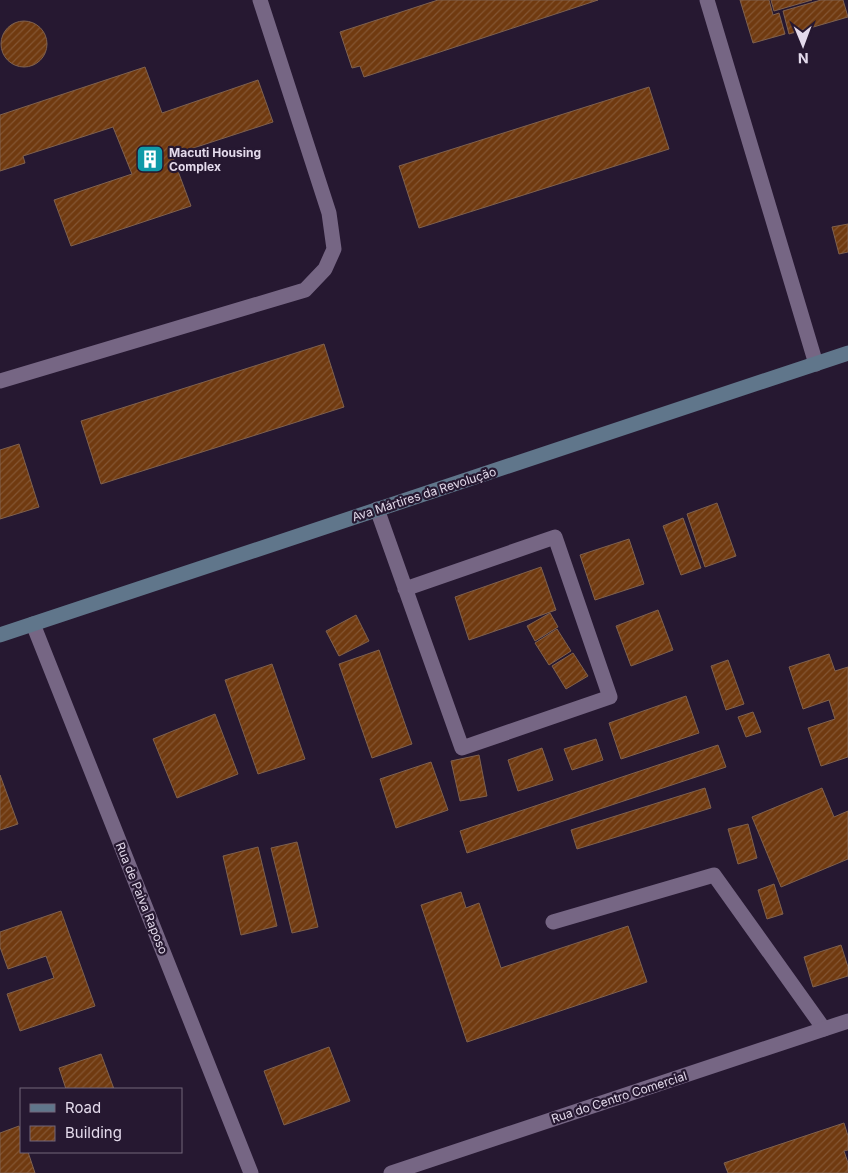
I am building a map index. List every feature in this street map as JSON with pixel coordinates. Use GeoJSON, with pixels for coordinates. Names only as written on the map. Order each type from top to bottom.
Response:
{"type":"FeatureCollection","features":[{"type":"Feature","properties":{"kind":"street"},"geometry":{"type":"LineString","coordinates":[[0,382],[305,290],[325,269],[334,249],[329,213],[260,0]]}},
{"type":"Feature","properties":{"kind":"street"},"geometry":{"type":"LineString","coordinates":[[707,0],[816,364]]}},
{"type":"Feature","properties":{"kind":"street","name":"Ava Mártires da Revolução"},"geometry":{"type":"LineString","coordinates":[[0,635],[848,353]]}},
{"type":"Feature","properties":{"kind":"street"},"geometry":{"type":"LineString","coordinates":[[377,509],[405,589],[462,748],[610,697],[555,537],[405,589]]}},
{"type":"Feature","properties":{"kind":"street","name":"Rua de Paiva Raposo"},"geometry":{"type":"LineString","coordinates":[[33,624],[250,1173]]}},
{"type":"Feature","properties":{"kind":"street"},"geometry":{"type":"LineString","coordinates":[[553,922],[714,875],[824,1029]]}},
{"type":"Feature","properties":{"kind":"street","name":"Rua do Centro Comercial"},"geometry":{"type":"LineString","coordinates":[[391,1173],[848,1021]]}},
{"type":"Feature","properties":{"kind":"building"},"geometry":{"type":"Polygon","coordinates":[[[438,0],[598,0],[364,77],[360,66],[352,68],[340,32],[438,0]]]}},
{"type":"Feature","properties":{"kind":"building"},"geometry":{"type":"Polygon","coordinates":[[[740,0],[769,0],[773,15],[779,13],[785,34],[753,43],[740,0]]]}},
{"type":"Feature","properties":{"kind":"building"},"geometry":{"type":"Polygon","coordinates":[[[771,0],[812,0],[774,11],[771,0]]]}},
{"type":"Feature","properties":{"kind":"building"},"geometry":{"type":"Polygon","coordinates":[[[821,0],[843,0],[848,17],[789,34],[783,11],[821,0]]]}},
{"type":"Feature","properties":{"kind":"building"},"geometry":{"type":"Polygon","coordinates":[[[24,21],[37,25],[43,31],[47,44],[43,57],[37,63],[24,67],[11,63],[5,57],[1,44],[5,31],[11,25],[24,21]]]}},
{"type":"Feature","properties":{"kind":"building","name":"Macuti Housing Complex"},"geometry":{"type":"Polygon","coordinates":[[[145,67],[162,113],[258,80],[273,122],[172,155],[191,206],[71,246],[54,200],[132,174],[113,127],[23,156],[25,163],[0,171],[0,115],[145,67]]]}},
{"type":"Feature","properties":{"kind":"building"},"geometry":{"type":"Polygon","coordinates":[[[649,87],[669,149],[419,228],[399,166],[649,87]]]}},
{"type":"Feature","properties":{"kind":"building"},"geometry":{"type":"Polygon","coordinates":[[[848,224],[848,252],[839,254],[832,227],[848,224]]]}},
{"type":"Feature","properties":{"kind":"building"},"geometry":{"type":"Polygon","coordinates":[[[324,344],[344,407],[101,484],[81,421],[324,344]]]}},
{"type":"Feature","properties":{"kind":"building"},"geometry":{"type":"Polygon","coordinates":[[[19,444],[39,507],[0,519],[0,450],[19,444]]]}},
{"type":"Feature","properties":{"kind":"building"},"geometry":{"type":"Polygon","coordinates":[[[717,503],[736,556],[705,567],[687,514],[717,503]]]}},
{"type":"Feature","properties":{"kind":"building"},"geometry":{"type":"Polygon","coordinates":[[[683,518],[701,568],[681,575],[663,526],[683,518]]]}},
{"type":"Feature","properties":{"kind":"building"},"geometry":{"type":"Polygon","coordinates":[[[629,539],[644,584],[595,600],[580,555],[629,539]]]}},
{"type":"Feature","properties":{"kind":"building"},"geometry":{"type":"Polygon","coordinates":[[[541,567],[556,610],[469,640],[455,597],[541,567]]]}},
{"type":"Feature","properties":{"kind":"building"},"geometry":{"type":"Polygon","coordinates":[[[658,610],[673,650],[631,666],[616,626],[658,610]]]}},
{"type":"Feature","properties":{"kind":"building"},"geometry":{"type":"Polygon","coordinates":[[[550,613],[558,627],[535,641],[527,626],[550,613]]]}},
{"type":"Feature","properties":{"kind":"building"},"geometry":{"type":"Polygon","coordinates":[[[356,615],[369,641],[339,656],[326,631],[356,615]]]}},
{"type":"Feature","properties":{"kind":"building"},"geometry":{"type":"Polygon","coordinates":[[[557,629],[571,651],[549,665],[535,643],[557,629]]]}},
{"type":"Feature","properties":{"kind":"building"},"geometry":{"type":"Polygon","coordinates":[[[379,650],[412,744],[372,758],[339,664],[379,650]]]}},
{"type":"Feature","properties":{"kind":"building"},"geometry":{"type":"Polygon","coordinates":[[[573,653],[588,676],[566,689],[552,666],[573,653]]]}},
{"type":"Feature","properties":{"kind":"building"},"geometry":{"type":"Polygon","coordinates":[[[829,654],[835,671],[848,667],[848,757],[821,766],[808,728],[835,719],[829,700],[803,709],[789,667],[829,654]]]}},
{"type":"Feature","properties":{"kind":"building"},"geometry":{"type":"Polygon","coordinates":[[[728,660],[744,704],[726,710],[711,666],[728,660]]]}},
{"type":"Feature","properties":{"kind":"building"},"geometry":{"type":"Polygon","coordinates":[[[272,664],[305,759],[258,774],[225,680],[272,664]]]}},
{"type":"Feature","properties":{"kind":"building"},"geometry":{"type":"Polygon","coordinates":[[[686,696],[699,733],[621,759],[609,723],[686,696]]]}},
{"type":"Feature","properties":{"kind":"building"},"geometry":{"type":"Polygon","coordinates":[[[753,712],[761,732],[746,737],[738,717],[753,712]]]}},
{"type":"Feature","properties":{"kind":"building"},"geometry":{"type":"Polygon","coordinates":[[[215,714],[238,774],[177,798],[153,739],[215,714]]]}},
{"type":"Feature","properties":{"kind":"building"},"geometry":{"type":"Polygon","coordinates":[[[596,739],[603,760],[572,770],[564,749],[596,739]]]}},
{"type":"Feature","properties":{"kind":"building"},"geometry":{"type":"Polygon","coordinates":[[[718,745],[726,767],[467,853],[460,831],[718,745]]]}},
{"type":"Feature","properties":{"kind":"building"},"geometry":{"type":"Polygon","coordinates":[[[542,748],[553,780],[518,791],[508,760],[542,748]]]}},
{"type":"Feature","properties":{"kind":"building"},"geometry":{"type":"Polygon","coordinates":[[[479,755],[487,796],[460,801],[451,761],[479,755]]]}},
{"type":"Feature","properties":{"kind":"building"},"geometry":{"type":"Polygon","coordinates":[[[431,762],[448,810],[396,828],[380,779],[431,762]]]}},
{"type":"Feature","properties":{"kind":"building"},"geometry":{"type":"Polygon","coordinates":[[[0,775],[18,824],[0,830],[0,775]]]}},
{"type":"Feature","properties":{"kind":"building"},"geometry":{"type":"Polygon","coordinates":[[[705,788],[711,808],[577,849],[571,830],[705,788]]]}},
{"type":"Feature","properties":{"kind":"building"},"geometry":{"type":"Polygon","coordinates":[[[822,788],[834,817],[848,811],[848,859],[781,887],[752,817],[822,788]]]}},
{"type":"Feature","properties":{"kind":"building"},"geometry":{"type":"Polygon","coordinates":[[[748,824],[757,858],[738,864],[728,829],[748,824]]]}},
{"type":"Feature","properties":{"kind":"building"},"geometry":{"type":"Polygon","coordinates":[[[297,842],[318,927],[292,933],[271,848],[297,842]]]}},
{"type":"Feature","properties":{"kind":"building"},"geometry":{"type":"Polygon","coordinates":[[[258,847],[277,926],[241,935],[223,856],[258,847]]]}},
{"type":"Feature","properties":{"kind":"building"},"geometry":{"type":"Polygon","coordinates":[[[774,884],[783,914],[767,919],[758,890],[774,884]]]}},
{"type":"Feature","properties":{"kind":"building"},"geometry":{"type":"Polygon","coordinates":[[[461,892],[466,908],[479,903],[501,968],[628,926],[647,982],[467,1042],[421,905],[461,892]]]}},
{"type":"Feature","properties":{"kind":"building"},"geometry":{"type":"Polygon","coordinates":[[[61,911],[95,1006],[20,1031],[7,994],[54,978],[46,956],[8,969],[0,947],[0,932],[61,911]]]}},
{"type":"Feature","properties":{"kind":"building"},"geometry":{"type":"Polygon","coordinates":[[[841,945],[848,967],[848,976],[813,987],[804,957],[841,945]]]}},
{"type":"Feature","properties":{"kind":"building"},"geometry":{"type":"Polygon","coordinates":[[[329,1047],[350,1101],[284,1125],[264,1071],[329,1047]]]}},
{"type":"Feature","properties":{"kind":"building"},"geometry":{"type":"Polygon","coordinates":[[[101,1054],[114,1088],[66,1088],[59,1068],[101,1054]]]}},
{"type":"Feature","properties":{"kind":"building"},"geometry":{"type":"Polygon","coordinates":[[[844,1123],[848,1136],[848,1150],[844,1151],[848,1163],[848,1173],[728,1173],[724,1163],[844,1123]]]}},
{"type":"Feature","properties":{"kind":"building"},"geometry":{"type":"Polygon","coordinates":[[[19,1126],[20,1153],[28,1153],[35,1173],[0,1173],[0,1133],[19,1126]]]}},
{"type":"Feature","properties":{"kind":"place","name":"Macuti Housing Complex"},"geometry":{"type":"Point","coordinates":[150,159]}}]}
